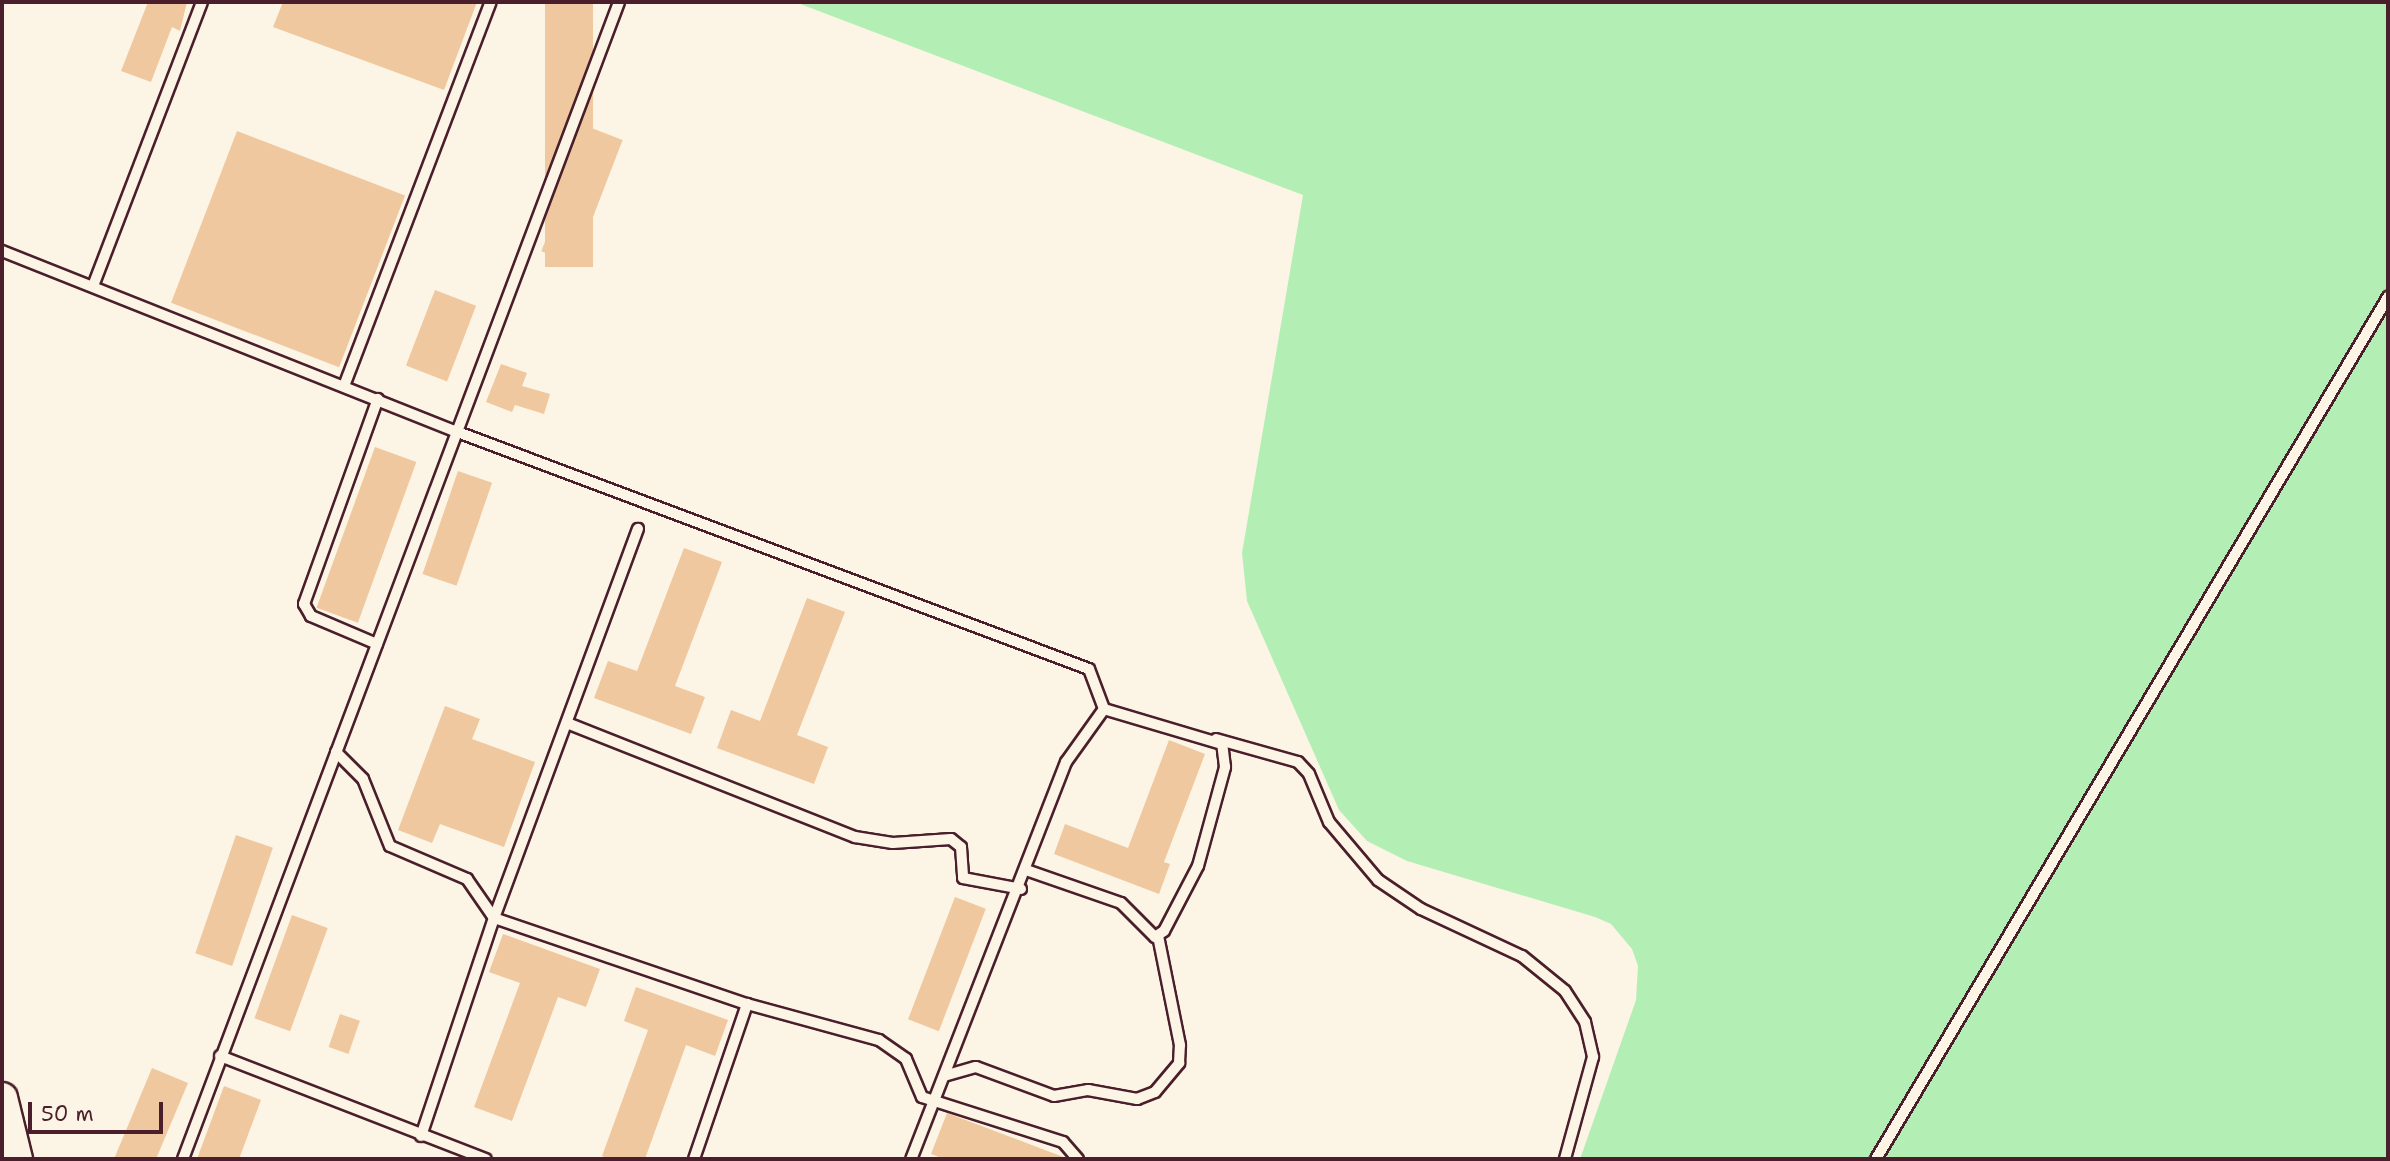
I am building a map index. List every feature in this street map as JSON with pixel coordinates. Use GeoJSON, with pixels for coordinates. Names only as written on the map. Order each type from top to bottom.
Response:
{"type":"FeatureCollection","features":[{"type":"Feature","properties":{"kind":"main road"},"geometry":{"type":"LineString","coordinates":[[2,1098],[17,1159]]}},
{"type":"Feature","properties":{"kind":"lane"},"geometry":{"type":"LineString","coordinates":[[93,286],[202,2]]}},
{"type":"Feature","properties":{"kind":"lane"},"geometry":{"type":"LineString","coordinates":[[344,386],[491,2]]}},
{"type":"Feature","properties":{"kind":"lane"},"geometry":{"type":"LineString","coordinates":[[183,1159],[377,644],[454,431],[619,2]]}},
{"type":"Feature","properties":{"kind":"lane"},"geometry":{"type":"LineString","coordinates":[[2,251],[454,431],[1089,669],[1104,709]]}},
{"type":"Feature","properties":{"kind":"lane"},"geometry":{"type":"LineString","coordinates":[[1876,1159],[2388,297]]}},
{"type":"Feature","properties":{"kind":"lane"},"geometry":{"type":"LineString","coordinates":[[377,644],[311,616],[304,604],[378,399]]}},
{"type":"Feature","properties":{"kind":"lane"},"geometry":{"type":"LineString","coordinates":[[421,1136],[495,918],[638,529]]}},
{"type":"Feature","properties":{"kind":"lane"},"geometry":{"type":"LineString","coordinates":[[1104,709],[1298,762],[1310,774],[1329,822],[1378,880],[1421,909],[1522,956],[1565,991],[1585,1022],[1593,1058],[1565,1159]]}},
{"type":"Feature","properties":{"kind":"lane"},"geometry":{"type":"LineString","coordinates":[[911,1159],[1021,889],[1066,762],[1104,709]]}},
{"type":"Feature","properties":{"kind":"lane"},"geometry":{"type":"LineString","coordinates":[[567,723],[855,837],[893,843],[951,839],[961,847],[964,878],[1021,889]]}},
{"type":"Feature","properties":{"kind":"lane"},"geometry":{"type":"LineString","coordinates":[[1158,936],[1198,866],[1225,767],[1226,755],[1216,740]]}},
{"type":"Feature","properties":{"kind":"lane"},"geometry":{"type":"LineString","coordinates":[[336,752],[363,779],[390,846],[467,879],[495,918],[747,1004],[899,1050],[922,1097],[1063,1142],[1078,1159]]}},
{"type":"Feature","properties":{"kind":"lane"},"geometry":{"type":"LineString","coordinates":[[944,1076],[976,1067],[1054,1096],[1088,1090],[1137,1098],[1155,1091],[1179,1063],[1181,1045],[1158,936],[1121,903],[1028,870]]}},
{"type":"Feature","properties":{"kind":"lane"},"geometry":{"type":"LineString","coordinates":[[694,1159],[747,1004]]}},
{"type":"Feature","properties":{"kind":"lane"},"geometry":{"type":"LineString","coordinates":[[220,1056],[486,1159]]}},
{"type":"Feature","properties":{"kind":"green space"},"geometry":{"type":"Polygon","coordinates":[[[795,2],[2388,2],[2388,1159],[1580,1159],[1636,1000],[1638,966],[1632,949],[1611,924],[1595,917],[1407,861],[1367,841],[1339,810],[1247,601],[1242,553],[1303,195],[795,2]]]}},
{"type":"Feature","properties":{"kind":"building"},"geometry":{"type":"Polygon","coordinates":[[[148,2],[187,2],[180,31],[172,27],[151,82],[121,71],[148,2]]]}},
{"type":"Feature","properties":{"kind":"building"},"geometry":{"type":"Polygon","coordinates":[[[283,2],[477,2],[444,90],[273,27],[283,2]]]}},
{"type":"Feature","properties":{"kind":"building"},"geometry":{"type":"Polygon","coordinates":[[[545,2],[593,2],[593,267],[545,267],[545,2]]]}},
{"type":"Feature","properties":{"kind":"building"},"geometry":{"type":"Polygon","coordinates":[[[589,127],[623,140],[575,264],[541,251],[589,127]]]}},
{"type":"Feature","properties":{"kind":"building"},"geometry":{"type":"Polygon","coordinates":[[[237,131],[405,196],[339,367],[171,303],[237,131]]]}},
{"type":"Feature","properties":{"kind":"building"},"geometry":{"type":"Polygon","coordinates":[[[435,290],[476,306],[447,381],[406,366],[435,290]]]}},
{"type":"Feature","properties":{"kind":"building"},"geometry":{"type":"Polygon","coordinates":[[[501,364],[527,373],[522,386],[550,394],[544,414],[515,405],[512,412],[486,402],[501,364]]]}},
{"type":"Feature","properties":{"kind":"building"},"geometry":{"type":"Polygon","coordinates":[[[375,447],[416,462],[358,623],[317,608],[375,447]]]}},
{"type":"Feature","properties":{"kind":"building"},"geometry":{"type":"Polygon","coordinates":[[[458,471],[492,483],[457,586],[423,574],[458,471]]]}},
{"type":"Feature","properties":{"kind":"building"},"geometry":{"type":"Polygon","coordinates":[[[684,548],[722,562],[675,686],[705,697],[691,734],[594,698],[608,661],[637,671],[684,548]]]}},
{"type":"Feature","properties":{"kind":"building"},"geometry":{"type":"Polygon","coordinates":[[[807,598],[845,612],[797,735],[828,747],[814,784],[717,748],[731,710],[760,721],[807,598]]]}},
{"type":"Feature","properties":{"kind":"building"},"geometry":{"type":"Polygon","coordinates":[[[445,706],[480,719],[472,739],[535,762],[504,847],[440,824],[432,843],[398,830],[445,706]]]}},
{"type":"Feature","properties":{"kind":"building"},"geometry":{"type":"Polygon","coordinates":[[[1169,740],[1205,754],[1164,862],[1170,864],[1159,894],[1054,854],[1065,824],[1128,848],[1169,740]]]}},
{"type":"Feature","properties":{"kind":"building"},"geometry":{"type":"Polygon","coordinates":[[[236,835],[273,848],[232,966],[195,953],[236,835]]]}},
{"type":"Feature","properties":{"kind":"building"},"geometry":{"type":"Polygon","coordinates":[[[955,897],[986,909],[939,1031],[908,1019],[955,897]]]}},
{"type":"Feature","properties":{"kind":"building"},"geometry":{"type":"Polygon","coordinates":[[[292,915],[328,928],[290,1031],[254,1018],[292,915]]]}},
{"type":"Feature","properties":{"kind":"building"},"geometry":{"type":"Polygon","coordinates":[[[503,934],[600,969],[586,1007],[558,997],[512,1121],[474,1107],[520,983],[489,972],[503,934]]]}},
{"type":"Feature","properties":{"kind":"building"},"geometry":{"type":"Polygon","coordinates":[[[636,987],[728,1020],[715,1056],[686,1045],[645,1159],[609,1159],[602,1156],[648,1030],[624,1021],[636,987]]]}},
{"type":"Feature","properties":{"kind":"building"},"geometry":{"type":"Polygon","coordinates":[[[340,1014],[360,1021],[348,1054],[329,1047],[340,1014]]]}},
{"type":"Feature","properties":{"kind":"building"},"geometry":{"type":"Polygon","coordinates":[[[152,1068],[188,1083],[156,1159],[114,1159],[152,1068]]]}},
{"type":"Feature","properties":{"kind":"building"},"geometry":{"type":"Polygon","coordinates":[[[224,1086],[261,1100],[239,1159],[197,1159],[224,1086]]]}},
{"type":"Feature","properties":{"kind":"building"},"geometry":{"type":"Polygon","coordinates":[[[947,1113],[1066,1158],[944,1159],[931,1154],[947,1113]]]}}]}
